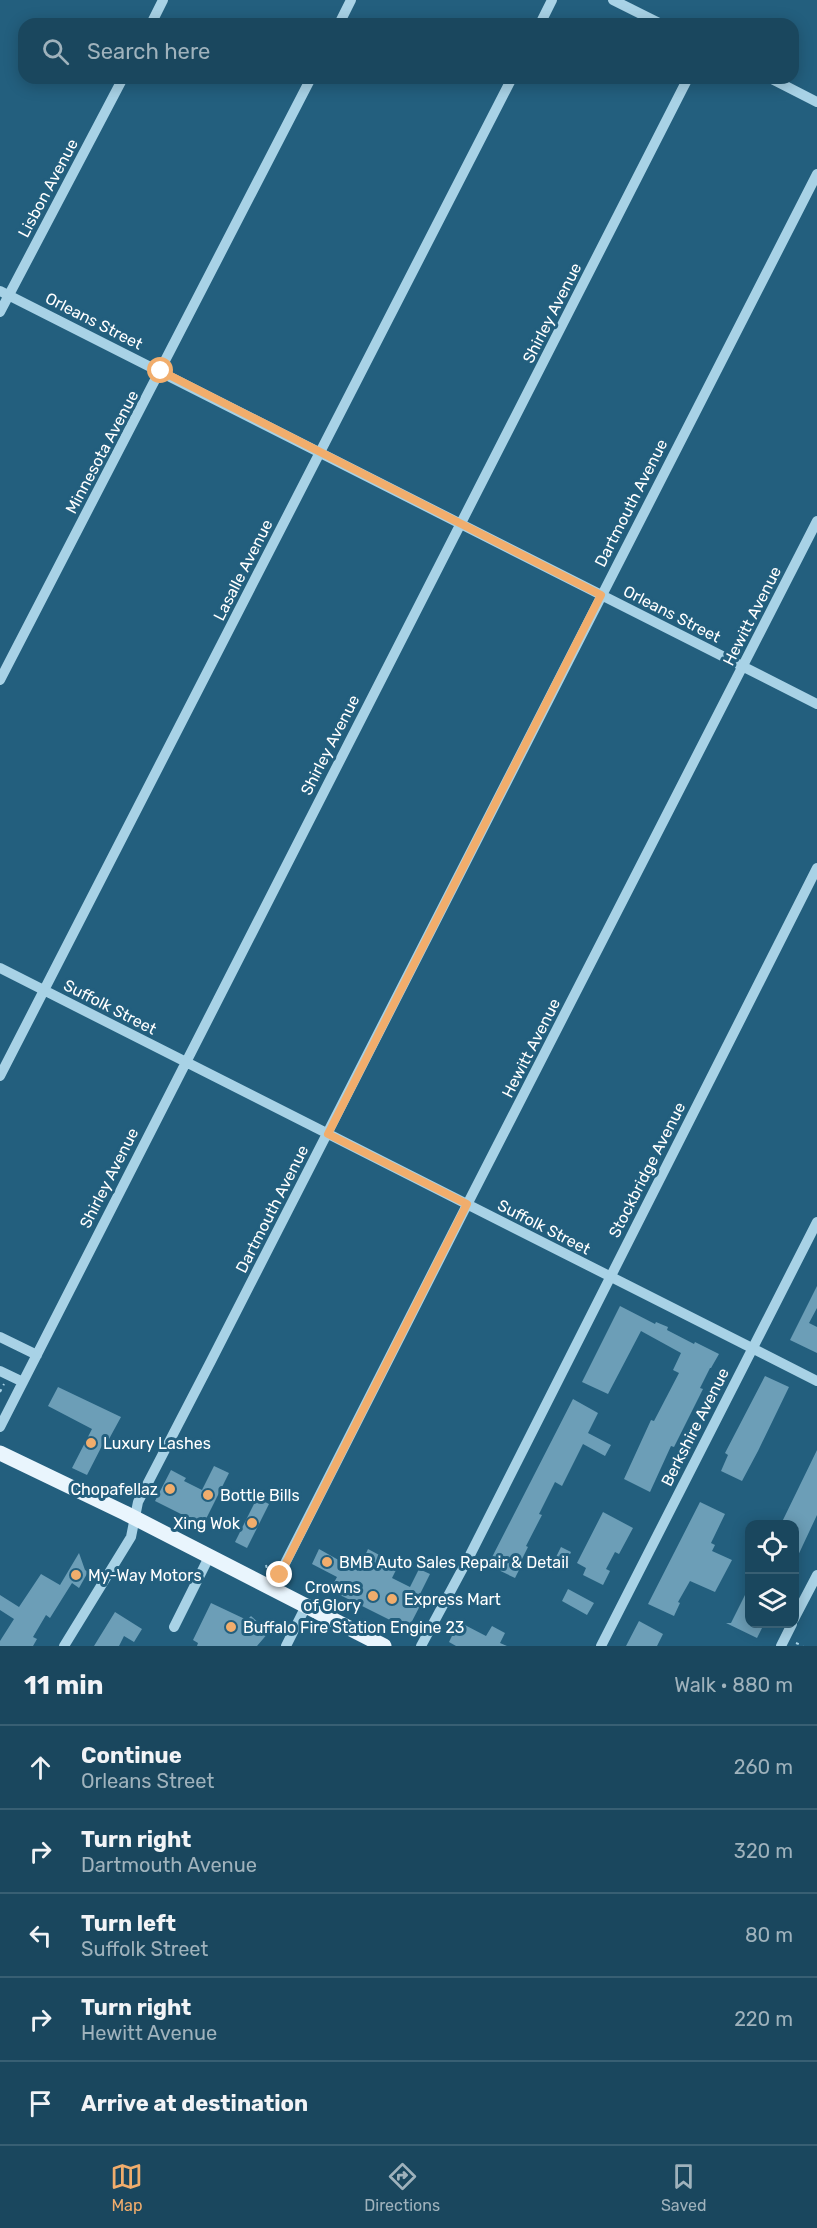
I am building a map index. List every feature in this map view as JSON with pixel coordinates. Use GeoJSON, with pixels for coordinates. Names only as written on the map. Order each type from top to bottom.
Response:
{"type":"FeatureCollection","features":[{"type":"Feature","properties":{"kind":"main road"},"geometry":{"type":"LineString","coordinates":[[0,1453],[135,1518],[384,1646]]}},
{"type":"Feature","properties":{"kind":"street"},"geometry":{"type":"LineString","coordinates":[[154,18],[163,0]]}},
{"type":"Feature","properties":{"kind":"street"},"geometry":{"type":"LineString","coordinates":[[342,18],[351,0]]}},
{"type":"Feature","properties":{"kind":"street"},"geometry":{"type":"LineString","coordinates":[[543,18],[552,0]]}},
{"type":"Feature","properties":{"kind":"street"},"geometry":{"type":"LineString","coordinates":[[613,0],[649,18]]}},
{"type":"Feature","properties":{"kind":"street","name":"Lisbon Avenue"},"geometry":{"type":"LineString","coordinates":[[0,312],[4,293],[120,84]]}},
{"type":"Feature","properties":{"kind":"street","name":"Minnesota Avenue"},"geometry":{"type":"LineString","coordinates":[[0,680],[308,84]]}},
{"type":"Feature","properties":{"kind":"street","name":"Lasalle Avenue"},"geometry":{"type":"LineString","coordinates":[[0,1076],[509,84]]}},
{"type":"Feature","properties":{"kind":"street","name":"Shirley Avenue"},"geometry":{"type":"LineString","coordinates":[[0,1427],[685,84]]}},
{"type":"Feature","properties":{"kind":"street"},"geometry":{"type":"LineString","coordinates":[[782,84],[817,102]]}},
{"type":"Feature","properties":{"kind":"street","name":"Dartmouth Avenue"},"geometry":{"type":"LineString","coordinates":[[64,1646],[131,1537],[138,1502],[817,174]]}},
{"type":"Feature","properties":{"kind":"street","name":"Orleans Street"},"geometry":{"type":"LineString","coordinates":[[4,293],[817,704]]}},
{"type":"Feature","properties":{"kind":"street","name":"Hewitt Avenue"},"geometry":{"type":"LineString","coordinates":[[273,1589],[467,1204],[817,521]]}},
{"type":"Feature","properties":{"kind":"street","name":"Stockbridge Avenue"},"geometry":{"type":"LineString","coordinates":[[421,1646],[470,1555],[817,868]]}},
{"type":"Feature","properties":{"kind":"street","name":"Suffolk Street"},"geometry":{"type":"LineString","coordinates":[[0,968],[817,1382]]}},
{"type":"Feature","properties":{"kind":"street","name":"Berkshire Avenue"},"geometry":{"type":"LineString","coordinates":[[601,1646],[817,1222]]}},
{"type":"Feature","properties":{"kind":"street"},"geometry":{"type":"LineString","coordinates":[[0,1337],[37,1355]]}},
{"type":"Feature","properties":{"kind":"street"},"geometry":{"type":"LineString","coordinates":[[0,1371],[22,1382]]}},
{"type":"Feature","properties":{"kind":"street"},"geometry":{"type":"LineString","coordinates":[[174,1627],[209,1557]]}},
{"type":"Feature","properties":{"kind":"street"},"geometry":{"type":"LineString","coordinates":[[799,1611],[817,1575]]}},
{"type":"Feature","properties":{"kind":"street"},"geometry":{"type":"LineString","coordinates":[[286,1646],[306,1606]]}},
{"type":"Feature","properties":{"kind":"street"},"geometry":{"type":"LineString","coordinates":[[781,1646],[790,1628]]}},
{"type":"Feature","properties":{"kind":"path"},"geometry":{"type":"LineString","coordinates":[[266,1565],[267,1569]]}},
{"type":"Feature","properties":{"kind":"path"},"geometry":{"type":"LineString","coordinates":[[792,1640],[803,1646]]}},
{"type":"Feature","properties":{"kind":"building"},"geometry":{"type":"Polygon","coordinates":[[[817,1286],[817,1308],[809,1323],[817,1327],[817,1353],[790,1340],[817,1286]]]}},
{"type":"Feature","properties":{"kind":"building"},"geometry":{"type":"Polygon","coordinates":[[[620,1306],[655,1324],[656,1322],[668,1327],[667,1330],[719,1354],[650,1492],[624,1479],[651,1420],[654,1421],[679,1373],[673,1370],[681,1353],[641,1331],[608,1394],[582,1382],[620,1306]]]}},
{"type":"Feature","properties":{"kind":"building"},"geometry":{"type":"Polygon","coordinates":[[[765,1376],[789,1387],[742,1481],[721,1471],[728,1455],[725,1453],[765,1376]]]}},
{"type":"Feature","properties":{"kind":"building"},"geometry":{"type":"Polygon","coordinates":[[[58,1387],[121,1417],[109,1439],[106,1438],[87,1475],[72,1468],[92,1429],[48,1406],[58,1387]]]}},
{"type":"Feature","properties":{"kind":"building"},"geometry":{"type":"Polygon","coordinates":[[[573,1399],[598,1413],[588,1433],[611,1445],[605,1456],[583,1444],[562,1486],[555,1482],[539,1514],[542,1515],[526,1546],[528,1547],[515,1578],[488,1565],[573,1399]]]}},
{"type":"Feature","properties":{"kind":"building"},"geometry":{"type":"Polygon","coordinates":[[[817,1450],[817,1515],[799,1553],[799,1520],[783,1520],[817,1450]]]}},
{"type":"Feature","properties":{"kind":"building"},"geometry":{"type":"Polygon","coordinates":[[[214,1466],[229,1473],[203,1525],[155,1501],[171,1470],[186,1478],[184,1481],[202,1490],[214,1466]]]}},
{"type":"Feature","properties":{"kind":"building","name":"Xing Wok"},"geometry":{"type":"Polygon","coordinates":[[[257,1498],[269,1504],[247,1548],[235,1542],[257,1498]]]}},
{"type":"Feature","properties":{"kind":"building"},"geometry":{"type":"Polygon","coordinates":[[[700,1502],[725,1514],[711,1543],[715,1545],[712,1551],[732,1560],[715,1592],[690,1581],[678,1602],[680,1603],[674,1616],[648,1604],[700,1502]]]}},
{"type":"Feature","properties":{"kind":"building"},"geometry":{"type":"Polygon","coordinates":[[[603,1512],[633,1528],[619,1554],[615,1552],[606,1569],[610,1571],[603,1585],[583,1575],[586,1568],[577,1563],[603,1512]]]}},
{"type":"Feature","properties":{"kind":"building"},"geometry":{"type":"Polygon","coordinates":[[[561,1547],[571,1552],[566,1564],[555,1559],[561,1547]]]}},
{"type":"Feature","properties":{"kind":"building"},"geometry":{"type":"Polygon","coordinates":[[[319,1549],[358,1571],[368,1549],[383,1557],[381,1562],[396,1570],[392,1578],[410,1587],[419,1569],[430,1574],[419,1596],[424,1598],[408,1629],[330,1590],[337,1577],[312,1564],[319,1549]]]}},
{"type":"Feature","properties":{"kind":"building"},"geometry":{"type":"Polygon","coordinates":[[[79,1553],[85,1570],[88,1572],[79,1588],[72,1583],[50,1618],[46,1615],[33,1637],[37,1639],[33,1646],[0,1646],[0,1641],[14,1619],[0,1610],[0,1595],[19,1607],[41,1574],[60,1585],[79,1553]]]}},
{"type":"Feature","properties":{"kind":"building"},"geometry":{"type":"Polygon","coordinates":[[[568,1589],[594,1603],[587,1615],[562,1601],[568,1589]]]}},
{"type":"Feature","properties":{"kind":"building"},"geometry":{"type":"Polygon","coordinates":[[[745,1595],[745,1628],[762,1628],[757,1638],[726,1623],[731,1623],[745,1595]]]}},
{"type":"Feature","properties":{"kind":"building","name":"Buffalo Fire Station Engine 23"},"geometry":{"type":"Polygon","coordinates":[[[211,1603],[247,1620],[251,1616],[269,1632],[257,1646],[197,1646],[198,1643],[193,1640],[211,1603]]]}},
{"type":"Feature","properties":{"kind":"building"},"geometry":{"type":"Polygon","coordinates":[[[115,1612],[142,1629],[134,1642],[124,1636],[119,1646],[94,1646],[115,1612]]]}},
{"type":"Feature","properties":{"kind":"building"},"geometry":{"type":"Polygon","coordinates":[[[639,1621],[663,1634],[657,1646],[626,1646],[639,1621]]]}},
{"type":"Feature","properties":{"kind":"building"},"geometry":{"type":"Polygon","coordinates":[[[459,1622],[486,1636],[492,1626],[505,1633],[500,1643],[507,1646],[456,1646],[449,1642],[459,1622]]]}},
{"type":"Feature","properties":{"kind":"place","name":"Luxury Lashes"},"geometry":{"type":"Point","coordinates":[91,1443]}},
{"type":"Feature","properties":{"kind":"place","name":"Chopafellaz"},"geometry":{"type":"Point","coordinates":[170,1489]}},
{"type":"Feature","properties":{"kind":"place","name":"Bottle Bills"},"geometry":{"type":"Point","coordinates":[208,1495]}},
{"type":"Feature","properties":{"kind":"place","name":"Xing Wok"},"geometry":{"type":"Point","coordinates":[252,1523]}},
{"type":"Feature","properties":{"kind":"place","name":"BMB Auto Sales Repair & Detail"},"geometry":{"type":"Point","coordinates":[327,1562]}},
{"type":"Feature","properties":{"kind":"place","name":"My-Way Motors"},"geometry":{"type":"Point","coordinates":[76,1575]}},
{"type":"Feature","properties":{"kind":"place","name":"Crowns of Glory"},"geometry":{"type":"Point","coordinates":[373,1596]}},
{"type":"Feature","properties":{"kind":"place","name":"Express Mart"},"geometry":{"type":"Point","coordinates":[392,1599]}},
{"type":"Feature","properties":{"kind":"place","name":"Buffalo Fire Station Engine 23"},"geometry":{"type":"Point","coordinates":[231,1627]}},
{"type":"Feature","properties":{"kind":"route"},"geometry":{"type":"LineString","coordinates":[[161,371],[601,595],[328,1134],[467,1204],[280,1575]]}}]}
